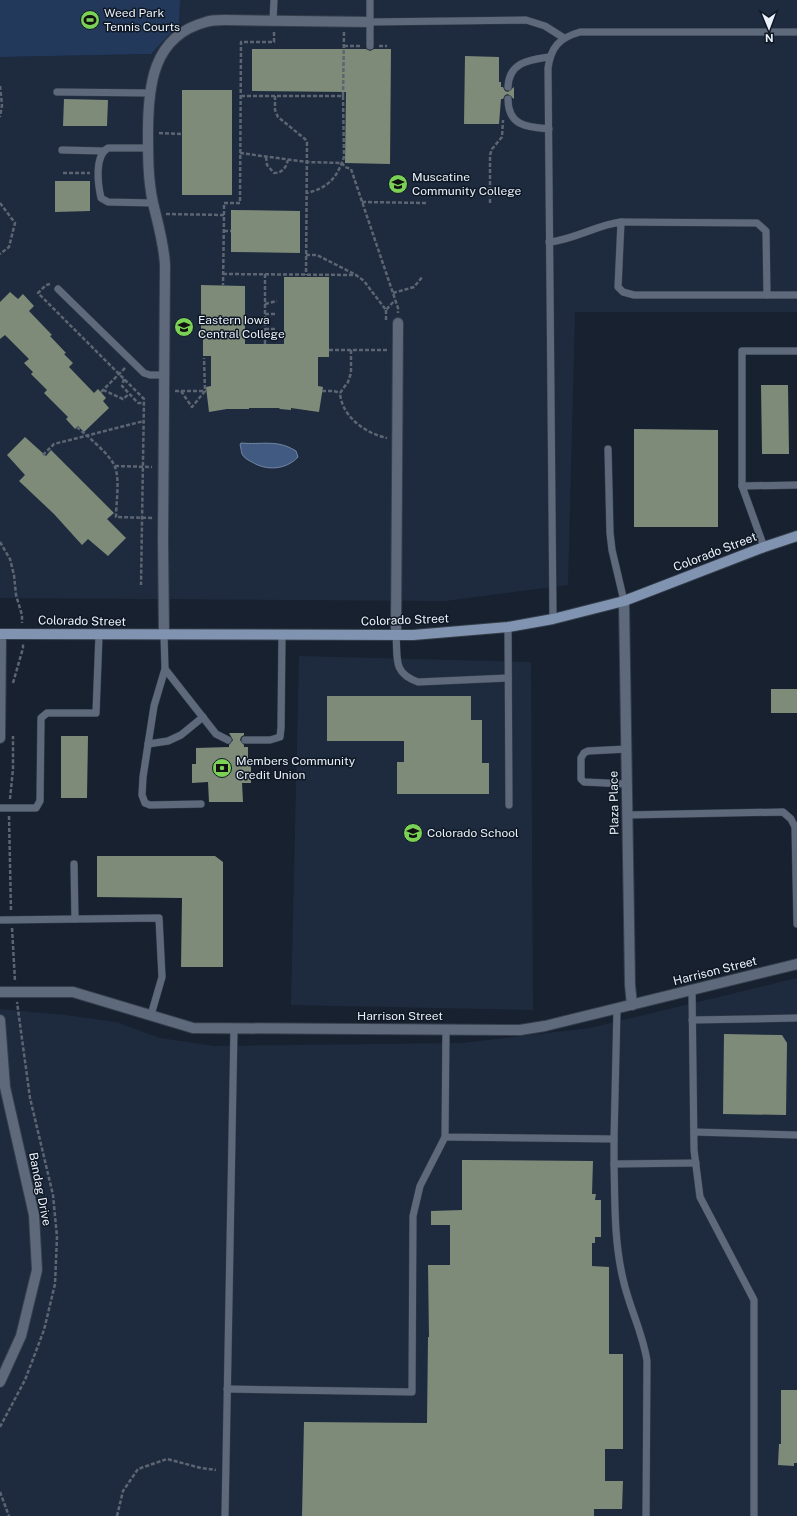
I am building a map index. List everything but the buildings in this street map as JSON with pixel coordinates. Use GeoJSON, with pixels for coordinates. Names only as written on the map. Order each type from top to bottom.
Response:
{"type":"FeatureCollection","features":[{"type":"Feature","properties":{"kind":"street"},"geometry":{"type":"LineString","coordinates":[[164,635],[163,518],[165,251],[153,203],[150,183],[148,133],[150,93],[154,69],[167,46],[193,26],[206,21],[273,20],[370,22]]}},
{"type":"Feature","properties":{"kind":"street"},"geometry":{"type":"LineString","coordinates":[[396,635],[398,323]]}},
{"type":"Feature","properties":{"kind":"street","name":"Colorado Street"},"geometry":{"type":"LineString","coordinates":[[1,634],[413,635],[508,626],[553,619],[624,601],[764,547],[797,536]]}},
{"type":"Feature","properties":{"kind":"street","name":"Plaza Place"},"geometry":{"type":"LineString","coordinates":[[624,601],[630,985],[632,1005]]}},
{"type":"Feature","properties":{"kind":"street"},"geometry":{"type":"LineString","coordinates":[[0,738],[1,634]]}},
{"type":"Feature","properties":{"kind":"street","name":"Harrison Street"},"geometry":{"type":"LineString","coordinates":[[0,992],[73,992],[193,1028],[520,1030],[545,1026],[617,1009],[797,964]]}},
{"type":"Feature","properties":{"kind":"street","name":"Bandag Drive"},"geometry":{"type":"LineString","coordinates":[[0,1020],[5,1088],[34,1215],[37,1270],[21,1336],[0,1382]]}},
{"type":"Feature","properties":{"kind":"lane"},"geometry":{"type":"LineString","coordinates":[[273,20],[274,0]]}},
{"type":"Feature","properties":{"kind":"lane"},"geometry":{"type":"LineString","coordinates":[[370,0],[370,46]]}},
{"type":"Feature","properties":{"kind":"lane"},"geometry":{"type":"LineString","coordinates":[[370,22],[526,20],[545,26],[564,38]]}},
{"type":"Feature","properties":{"kind":"lane"},"geometry":{"type":"LineString","coordinates":[[553,619],[549,327],[549,57],[553,48],[564,38],[580,32],[797,32]]}},
{"type":"Feature","properties":{"kind":"lane"},"geometry":{"type":"LineString","coordinates":[[508,87],[508,80],[514,69],[525,61],[549,57]]}},
{"type":"Feature","properties":{"kind":"lane"},"geometry":{"type":"LineString","coordinates":[[57,92],[150,93]]}},
{"type":"Feature","properties":{"kind":"lane"},"geometry":{"type":"LineString","coordinates":[[508,99],[511,115],[518,123],[528,127],[549,129]]}},
{"type":"Feature","properties":{"kind":"lane"},"geometry":{"type":"LineString","coordinates":[[62,150],[148,148]]}},
{"type":"Feature","properties":{"kind":"lane"},"geometry":{"type":"LineString","coordinates":[[104,150],[98,162],[99,191],[101,198],[108,202],[153,203]]}},
{"type":"Feature","properties":{"kind":"lane"},"geometry":{"type":"LineString","coordinates":[[549,242],[561,240],[609,224],[621,222],[757,223],[766,231],[767,295]]}},
{"type":"Feature","properties":{"kind":"lane"},"geometry":{"type":"LineString","coordinates":[[621,222],[618,287],[623,292],[634,295],[797,295]]}},
{"type":"Feature","properties":{"kind":"lane"},"geometry":{"type":"LineString","coordinates":[[58,289],[144,373],[150,375],[165,375]]}},
{"type":"Feature","properties":{"kind":"lane"},"geometry":{"type":"LineString","coordinates":[[764,547],[742,486],[742,351],[797,351]]}},
{"type":"Feature","properties":{"kind":"lane"},"geometry":{"type":"LineString","coordinates":[[608,449],[611,539],[614,562],[624,601]]}},
{"type":"Feature","properties":{"kind":"lane"},"geometry":{"type":"LineString","coordinates":[[742,486],[797,485]]}},
{"type":"Feature","properties":{"kind":"lane"},"geometry":{"type":"LineString","coordinates":[[508,626],[509,805]]}},
{"type":"Feature","properties":{"kind":"lane"},"geometry":{"type":"LineString","coordinates":[[0,808],[36,808],[39,805],[41,718],[47,713],[96,713],[99,634]]}},
{"type":"Feature","properties":{"kind":"lane"},"geometry":{"type":"LineString","coordinates":[[164,635],[164,669],[154,706],[143,777],[142,795],[145,803],[150,805],[201,804]]}},
{"type":"Feature","properties":{"kind":"lane"},"geometry":{"type":"LineString","coordinates":[[245,740],[270,740],[280,737],[282,635]]}},
{"type":"Feature","properties":{"kind":"lane"},"geometry":{"type":"LineString","coordinates":[[396,635],[398,665],[402,673],[407,678],[418,682],[508,678]]}},
{"type":"Feature","properties":{"kind":"lane"},"geometry":{"type":"LineString","coordinates":[[164,669],[216,734],[228,740]]}},
{"type":"Feature","properties":{"kind":"lane"},"geometry":{"type":"LineString","coordinates":[[148,744],[168,741],[181,735],[203,717]]}},
{"type":"Feature","properties":{"kind":"lane"},"geometry":{"type":"LineString","coordinates":[[626,749],[588,751],[584,753],[581,758],[581,779],[584,782],[627,784]]}},
{"type":"Feature","properties":{"kind":"lane"},"geometry":{"type":"LineString","coordinates":[[627,815],[783,812],[791,819],[795,827],[797,924]]}},
{"type":"Feature","properties":{"kind":"lane"},"geometry":{"type":"LineString","coordinates":[[74,864],[75,919]]}},
{"type":"Feature","properties":{"kind":"lane"},"geometry":{"type":"LineString","coordinates":[[0,920],[159,918],[162,977],[151,1015]]}},
{"type":"Feature","properties":{"kind":"lane"},"geometry":{"type":"LineString","coordinates":[[692,990],[694,1132],[700,1197],[754,1300],[754,1516]]}},
{"type":"Feature","properties":{"kind":"lane"},"geometry":{"type":"LineString","coordinates":[[617,1009],[614,1139],[617,1253],[624,1282],[645,1347],[647,1361],[646,1516]]}},
{"type":"Feature","properties":{"kind":"lane"},"geometry":{"type":"LineString","coordinates":[[692,1020],[797,1018]]}},
{"type":"Feature","properties":{"kind":"lane"},"geometry":{"type":"LineString","coordinates":[[225,1516],[234,1028]]}},
{"type":"Feature","properties":{"kind":"lane"},"geometry":{"type":"LineString","coordinates":[[227,1389],[412,1392],[413,1216],[420,1186],[445,1137],[446,1030]]}},
{"type":"Feature","properties":{"kind":"lane"},"geometry":{"type":"LineString","coordinates":[[694,1132],[797,1135]]}},
{"type":"Feature","properties":{"kind":"lane"},"geometry":{"type":"LineString","coordinates":[[445,1137],[614,1139]]}},
{"type":"Feature","properties":{"kind":"lane"},"geometry":{"type":"LineString","coordinates":[[614,1164],[696,1163]]}},
{"type":"Feature","properties":{"kind":"path"},"geometry":{"type":"LineString","coordinates":[[224,214],[224,203],[240,203],[241,42],[274,42],[273,20]]}},
{"type":"Feature","properties":{"kind":"path"},"geometry":{"type":"LineString","coordinates":[[307,193],[319,190],[327,185],[333,178],[344,157],[344,21]]}},
{"type":"Feature","properties":{"kind":"path"},"geometry":{"type":"LineString","coordinates":[[0,86],[2,105],[0,117]]}},
{"type":"Feature","properties":{"kind":"path"},"geometry":{"type":"LineString","coordinates":[[241,96],[344,96]]}},
{"type":"Feature","properties":{"kind":"path"},"geometry":{"type":"LineString","coordinates":[[275,96],[275,110],[278,117],[305,139],[307,146],[306,275]]}},
{"type":"Feature","properties":{"kind":"path"},"geometry":{"type":"LineString","coordinates":[[490,203],[490,156],[492,149],[502,137],[502,109],[509,109]]}},
{"type":"Feature","properties":{"kind":"path"},"geometry":{"type":"LineString","coordinates":[[148,133],[182,134]]}},
{"type":"Feature","properties":{"kind":"path"},"geometry":{"type":"LineString","coordinates":[[240,153],[307,162],[342,163],[345,167],[351,169],[398,308],[398,323]]}},
{"type":"Feature","properties":{"kind":"path"},"geometry":{"type":"LineString","coordinates":[[266,157],[267,165],[274,173],[284,170],[288,160]]}},
{"type":"Feature","properties":{"kind":"path"},"geometry":{"type":"LineString","coordinates":[[63,173],[92,173]]}},
{"type":"Feature","properties":{"kind":"path"},"geometry":{"type":"LineString","coordinates":[[362,202],[426,203]]}},
{"type":"Feature","properties":{"kind":"path"},"geometry":{"type":"LineString","coordinates":[[0,203],[15,223],[9,247],[0,254]]}},
{"type":"Feature","properties":{"kind":"path"},"geometry":{"type":"LineString","coordinates":[[224,231],[231,231]]}},
{"type":"Feature","properties":{"kind":"path"},"geometry":{"type":"LineString","coordinates":[[306,255],[318,255],[356,275],[364,281],[386,310],[395,300]]}},
{"type":"Feature","properties":{"kind":"path"},"geometry":{"type":"LineString","coordinates":[[223,274],[356,275]]}},
{"type":"Feature","properties":{"kind":"path"},"geometry":{"type":"LineString","coordinates":[[265,274],[265,344]]}},
{"type":"Feature","properties":{"kind":"path"},"geometry":{"type":"LineString","coordinates":[[393,293],[414,287],[423,276]]}},
{"type":"Feature","properties":{"kind":"path"},"geometry":{"type":"LineString","coordinates":[[58,289],[51,284],[46,285],[38,293],[144,399],[141,585]]}},
{"type":"Feature","properties":{"kind":"path"},"geometry":{"type":"LineString","coordinates":[[265,304],[277,301]]}},
{"type":"Feature","properties":{"kind":"path"},"geometry":{"type":"LineString","coordinates":[[265,314],[277,314]]}},
{"type":"Feature","properties":{"kind":"path"},"geometry":{"type":"LineString","coordinates":[[265,329],[276,329]]}},
{"type":"Feature","properties":{"kind":"path"},"geometry":{"type":"LineString","coordinates":[[329,350],[398,350]]}},
{"type":"Feature","properties":{"kind":"path"},"geometry":{"type":"LineString","coordinates":[[351,350],[351,373],[348,382],[340,393],[346,411],[356,422],[369,432],[386,438],[398,438]]}},
{"type":"Feature","properties":{"kind":"path"},"geometry":{"type":"LineString","coordinates":[[204,358],[204,382],[206,391]]}},
{"type":"Feature","properties":{"kind":"path"},"geometry":{"type":"LineString","coordinates":[[129,394],[123,399],[102,391],[132,361]]}},
{"type":"Feature","properties":{"kind":"path"},"geometry":{"type":"LineString","coordinates":[[124,379],[122,386],[138,403],[144,403]]}},
{"type":"Feature","properties":{"kind":"path"},"geometry":{"type":"LineString","coordinates":[[322,391],[334,390],[340,393]]}},
{"type":"Feature","properties":{"kind":"path"},"geometry":{"type":"LineString","coordinates":[[164,391],[206,391]]}},
{"type":"Feature","properties":{"kind":"path"},"geometry":{"type":"LineString","coordinates":[[181,391],[192,407],[206,391]]}},
{"type":"Feature","properties":{"kind":"path"},"geometry":{"type":"LineString","coordinates":[[44,455],[54,444],[144,421]]}},
{"type":"Feature","properties":{"kind":"path"},"geometry":{"type":"LineString","coordinates":[[77,426],[111,459],[115,466],[117,474],[116,517],[163,518]]}},
{"type":"Feature","properties":{"kind":"path"},"geometry":{"type":"LineString","coordinates":[[115,466],[164,468]]}},
{"type":"Feature","properties":{"kind":"path"},"geometry":{"type":"LineString","coordinates":[[0,542],[10,559],[14,575],[16,595],[22,615]]}},
{"type":"Feature","properties":{"kind":"path"},"geometry":{"type":"LineString","coordinates":[[13,691],[13,683],[23,648]]}},
{"type":"Feature","properties":{"kind":"path"},"geometry":{"type":"LineString","coordinates":[[0,1426],[24,1380],[44,1330],[55,1284],[57,1237],[53,1195],[30,1098],[16,992],[8,821],[13,769],[13,730]]}},
{"type":"Feature","properties":{"kind":"path"},"geometry":{"type":"LineString","coordinates":[[117,1516],[123,1491],[138,1469],[167,1459],[201,1468],[226,1470]]}},
{"type":"Feature","properties":{"kind":"path"},"geometry":{"type":"LineString","coordinates":[[0,1492],[9,1516]]}},
{"type":"Feature","properties":{"kind":"shaded area"},"geometry":{"type":"Polygon","coordinates":[[[0,0],[180,0],[179,24],[151,54],[0,57],[0,0]]]}},
{"type":"Feature","properties":{"kind":"shaded area","name":"Muscatine Community College"},"geometry":{"type":"Polygon","coordinates":[[[180,0],[797,0],[797,312],[575,312],[568,585],[445,601],[0,598],[0,57],[151,54],[179,24],[180,0]]]}},
{"type":"Feature","properties":{"kind":"shaded area"},"geometry":{"type":"Polygon","coordinates":[[[241,443],[269,443],[282,445],[296,451],[298,457],[288,465],[282,467],[263,467],[244,457],[240,445],[241,443]]]}},
{"type":"Feature","properties":{"kind":"shaded area","name":"Colorado School"},"geometry":{"type":"Polygon","coordinates":[[[299,656],[531,662],[533,1010],[291,1005],[299,656]]]}},
{"type":"Feature","properties":{"kind":"shaded area"},"geometry":{"type":"Polygon","coordinates":[[[797,978],[797,1516],[0,1516],[0,1009],[65,1015],[116,1022],[160,1038],[214,1046],[462,1043],[590,1028],[797,978]]]}},
{"type":"Feature","properties":{"kind":"place","name":"Weed Park Tennis Courts"},"geometry":{"type":"Point","coordinates":[90,20]}},
{"type":"Feature","properties":{"kind":"place","name":"Muscatine Community College"},"geometry":{"type":"Point","coordinates":[398,184]}},
{"type":"Feature","properties":{"kind":"place","name":"Eastern Iowa Central College"},"geometry":{"type":"Point","coordinates":[184,327]}},
{"type":"Feature","properties":{"kind":"place","name":"Members Community Credit Union"},"geometry":{"type":"Point","coordinates":[222,768]}},
{"type":"Feature","properties":{"kind":"place","name":"Colorado School"},"geometry":{"type":"Point","coordinates":[413,833]}}]}
